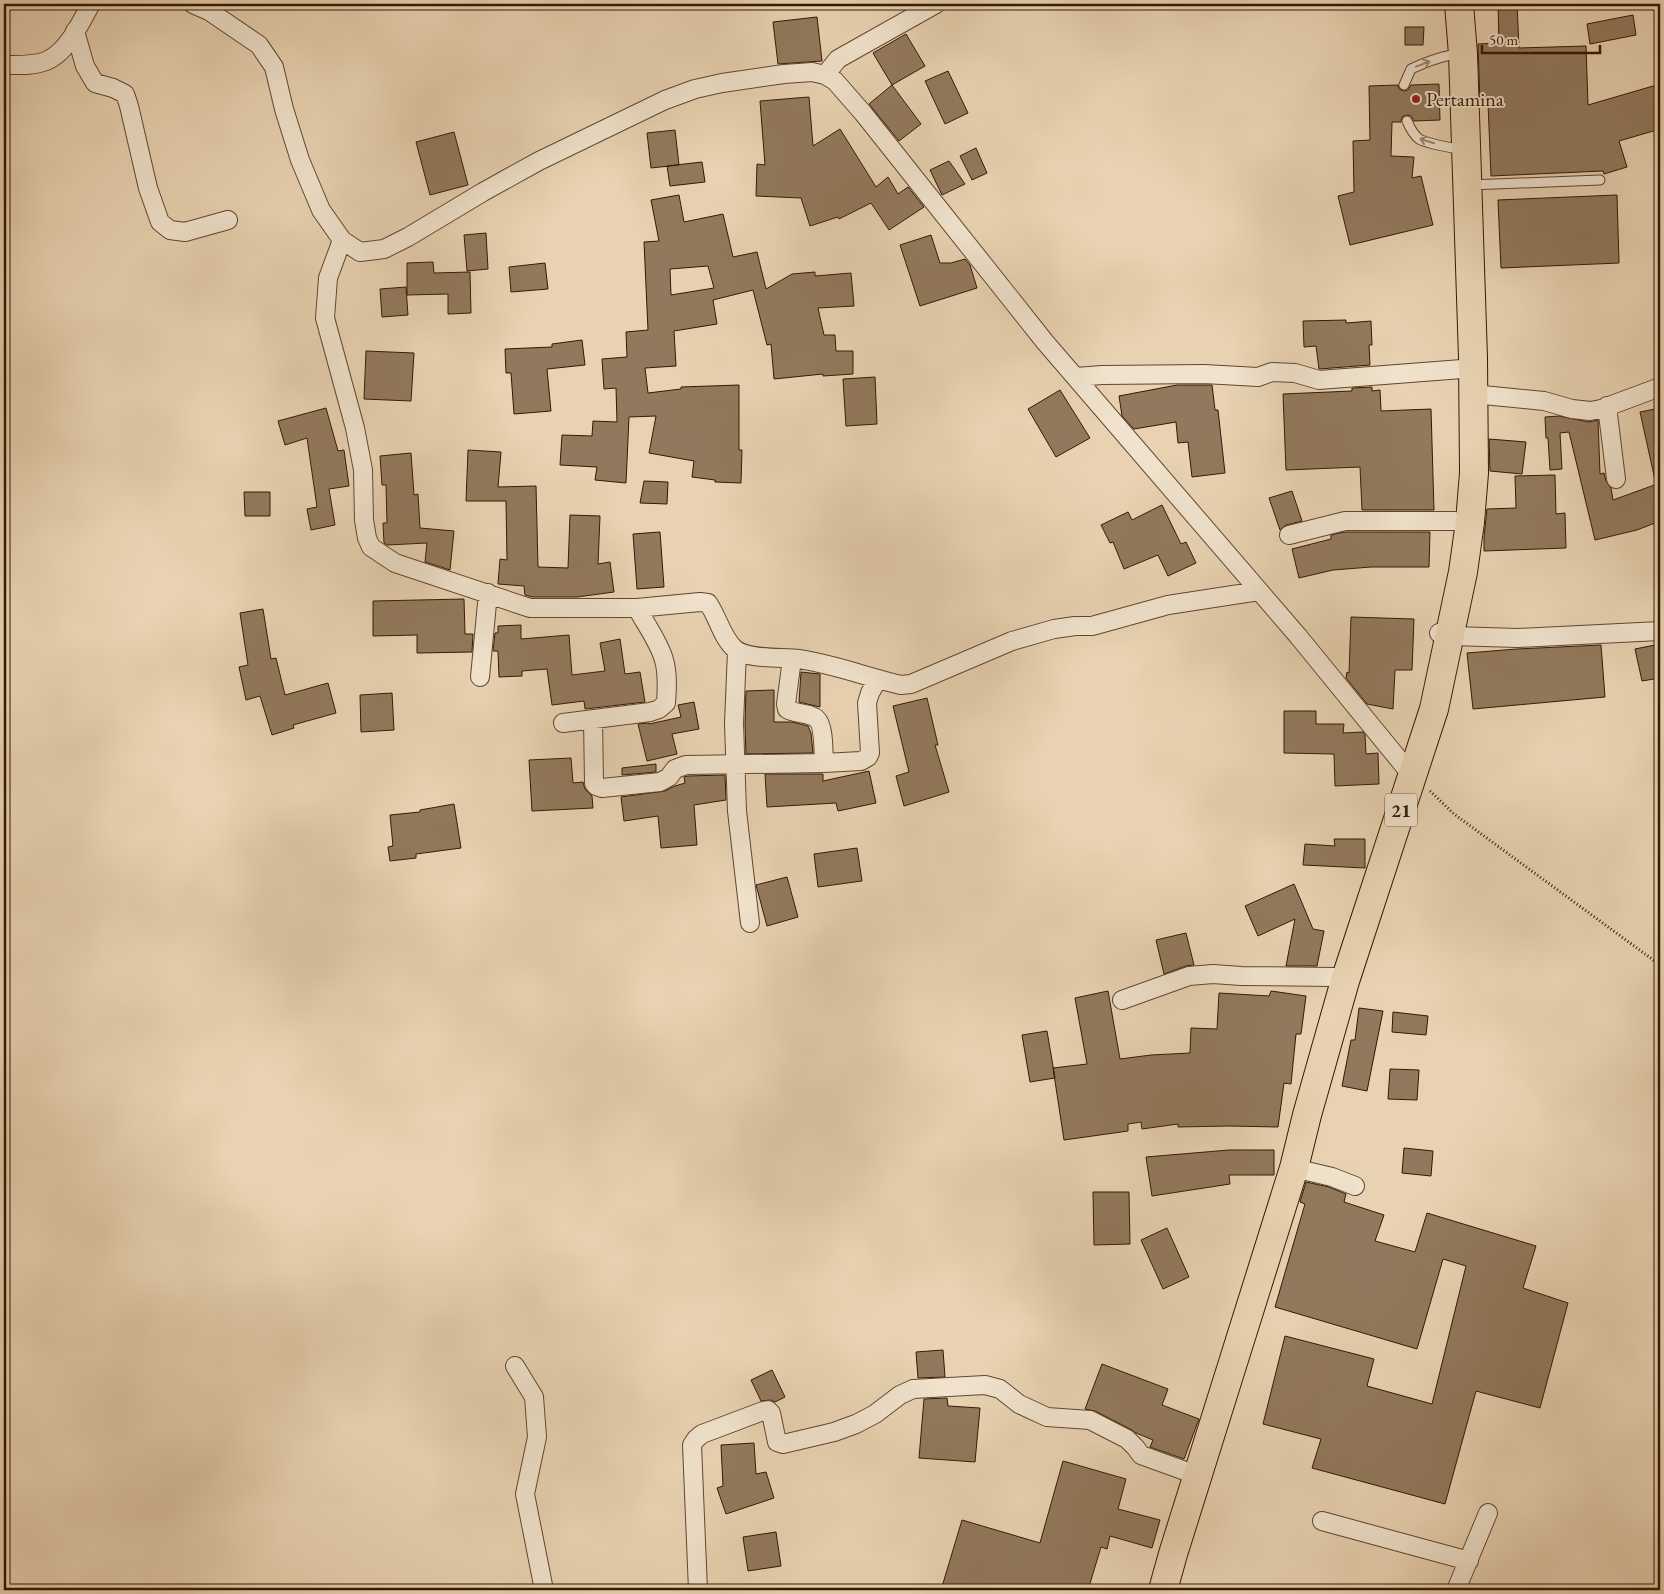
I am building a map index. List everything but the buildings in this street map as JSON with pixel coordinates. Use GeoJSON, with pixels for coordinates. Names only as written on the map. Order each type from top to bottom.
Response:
{"type":"FeatureCollection","features":[{"type":"Feature","properties":{"kind":"highway","name":"21"},"geometry":{"type":"LineString","coordinates":[[1448,4],[1457,54]]}},
{"type":"Feature","properties":{"kind":"highway","name":"21"},"geometry":{"type":"LineString","coordinates":[[1445,634],[1459,472],[1462,369],[1461,149],[1457,54],[1459,4]]}},
{"type":"Feature","properties":{"kind":"highway","name":"21"},"geometry":{"type":"LineString","coordinates":[[1152,1590],[1193,1474],[1294,1168],[1345,980],[1409,771],[1423,706],[1463,572],[1474,473],[1467,185],[1461,149]]}},
{"type":"Feature","properties":{"kind":"highway","name":"21"},"geometry":{"type":"LineString","coordinates":[[1164,1590],[1193,1474],[1293,1110],[1335,977],[1409,771]]}},
{"type":"Feature","properties":{"kind":"street"},"geometry":{"type":"LineString","coordinates":[[4,65],[26,65],[46,61],[61,52],[91,4]]}},
{"type":"Feature","properties":{"kind":"street"},"geometry":{"type":"LineString","coordinates":[[193,4],[209,11],[259,45],[274,67],[284,109],[300,160],[321,210],[342,240],[360,252],[384,248],[408,237],[539,161],[665,100],[695,89],[722,83],[784,74],[812,72],[825,74],[835,81],[863,113],[1045,342],[1298,636],[1409,771]]}},
{"type":"Feature","properties":{"kind":"street"},"geometry":{"type":"LineString","coordinates":[[825,74],[838,59],[936,4]]}},
{"type":"Feature","properties":{"kind":"street"},"geometry":{"type":"LineString","coordinates":[[75,31],[85,66],[96,83],[113,88],[124,94],[129,106],[148,188],[160,222],[170,230],[184,232],[228,220]]}},
{"type":"Feature","properties":{"kind":"street"},"geometry":{"type":"LineString","coordinates":[[342,240],[328,278],[325,318],[355,428],[363,470],[364,520],[367,538],[371,547],[395,563],[530,608],[637,608],[700,602],[708,603],[715,612],[728,642],[736,651],[749,655],[800,659],[901,685],[911,684],[1012,641],[1054,629],[1092,626],[1168,605],[1259,591]]}},
{"type":"Feature","properties":{"kind":"street"},"geometry":{"type":"LineString","coordinates":[[1076,377],[1204,374],[1258,377],[1272,372],[1295,373],[1319,380],[1462,369]]}},
{"type":"Feature","properties":{"kind":"street"},"geometry":{"type":"LineString","coordinates":[[1473,394],[1544,401],[1572,409],[1590,411],[1602,409],[1660,387]]}},
{"type":"Feature","properties":{"kind":"street"},"geometry":{"type":"LineString","coordinates":[[1607,406],[1616,479]]}},
{"type":"Feature","properties":{"kind":"street"},"geometry":{"type":"LineString","coordinates":[[1289,535],[1345,521],[1455,521]]}},
{"type":"Feature","properties":{"kind":"street"},"geometry":{"type":"LineString","coordinates":[[480,677],[488,593]]}},
{"type":"Feature","properties":{"kind":"street"},"geometry":{"type":"LineString","coordinates":[[563,723],[650,712],[660,709],[666,703],[665,662],[661,650],[637,608]]}},
{"type":"Feature","properties":{"kind":"street"},"geometry":{"type":"LineString","coordinates":[[1445,634],[1518,638],[1660,631]]}},
{"type":"Feature","properties":{"kind":"street"},"geometry":{"type":"LineString","coordinates":[[736,651],[734,723],[737,811],[750,923]]}},
{"type":"Feature","properties":{"kind":"street"},"geometry":{"type":"LineString","coordinates":[[792,659],[787,709],[792,712],[814,716],[819,720],[824,763]]}},
{"type":"Feature","properties":{"kind":"street"},"geometry":{"type":"LineString","coordinates":[[594,719],[594,783],[598,787],[660,782],[669,777],[675,769],[686,765],[861,761],[868,757],[870,753],[867,703],[878,679]]}},
{"type":"Feature","properties":{"kind":"street"},"geometry":{"type":"LineString","coordinates":[[1122,1000],[1189,976],[1213,974],[1335,977]]}},
{"type":"Feature","properties":{"kind":"street"},"geometry":{"type":"LineString","coordinates":[[1294,1168],[1355,1186]]}},
{"type":"Feature","properties":{"kind":"street"},"geometry":{"type":"LineString","coordinates":[[515,1366],[534,1396],[537,1437],[525,1494],[544,1590]]}},
{"type":"Feature","properties":{"kind":"street"},"geometry":{"type":"LineString","coordinates":[[698,1590],[692,1446],[696,1438],[702,1434],[763,1411],[768,1410],[771,1413],[777,1442],[783,1444],[834,1432],[856,1424],[913,1389],[985,1384],[1000,1389],[1019,1404],[1047,1417],[1090,1420],[1127,1440],[1136,1448],[1141,1456],[1193,1474]]}},
{"type":"Feature","properties":{"kind":"street"},"geometry":{"type":"LineString","coordinates":[[1456,1590],[1488,1513]]}},
{"type":"Feature","properties":{"kind":"street"},"geometry":{"type":"LineString","coordinates":[[1322,1522],[1469,1561]]}},
{"type":"Feature","properties":{"kind":"lane"},"geometry":{"type":"LineString","coordinates":[[1404,85],[1411,69],[1426,62],[1457,54]]}},
{"type":"Feature","properties":{"kind":"lane"},"geometry":{"type":"LineString","coordinates":[[1407,121],[1412,132],[1420,139],[1461,149]]}},
{"type":"Feature","properties":{"kind":"lane"},"geometry":{"type":"LineString","coordinates":[[1467,185],[1600,180]]}},
{"type":"Feature","properties":{"kind":"path"},"geometry":{"type":"LineString","coordinates":[[1409,771],[1454,814],[1660,965]]}},
{"type":"Feature","properties":{"kind":"place","name":"Pertamina"},"geometry":{"type":"Point","coordinates":[1416,99]}}]}
